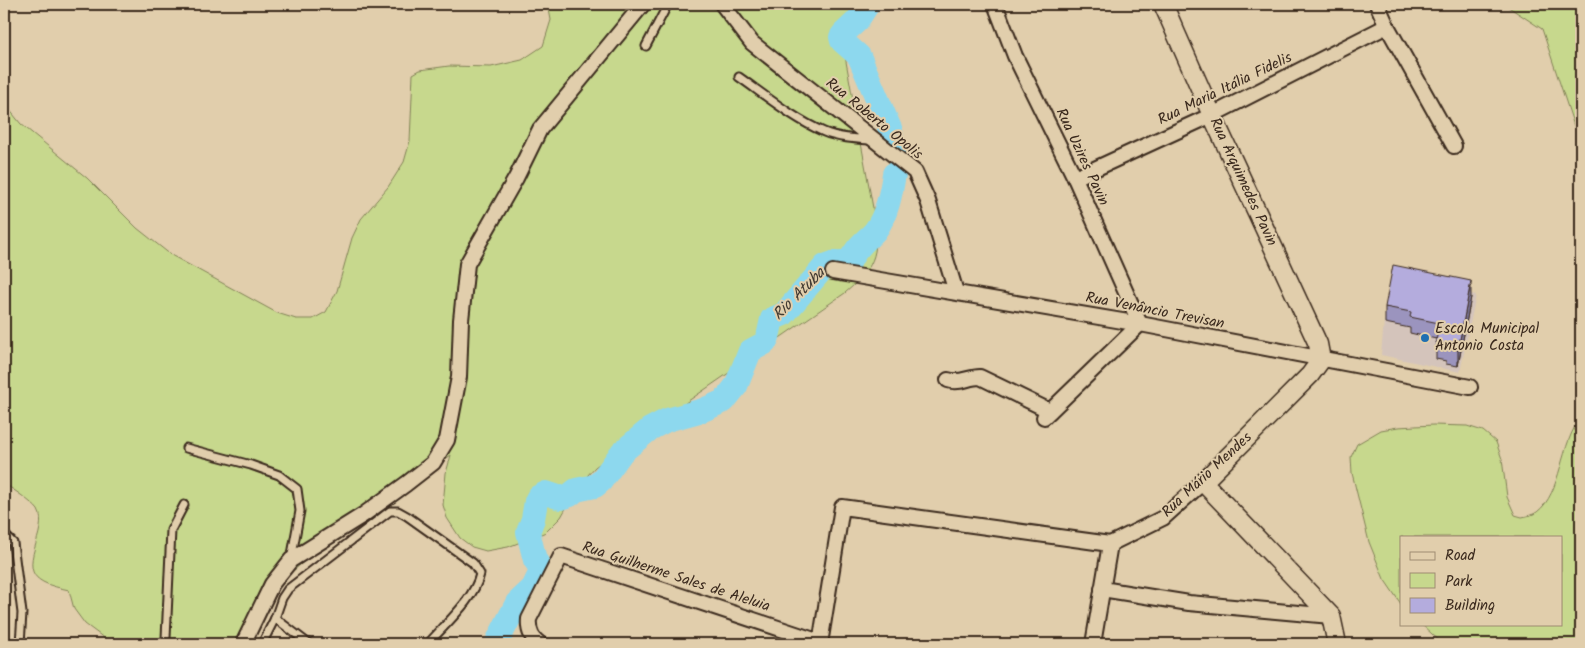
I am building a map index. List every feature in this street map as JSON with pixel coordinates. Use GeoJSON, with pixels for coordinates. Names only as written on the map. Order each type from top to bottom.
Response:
{"type":"FeatureCollection","features":[{"type":"Feature","properties":{"kind":"street"},"geometry":{"type":"LineString","coordinates":[[243,644],[272,584],[291,560],[363,515],[433,463],[447,440],[459,377],[461,320],[468,264],[516,178],[540,130],[644,4]]}},
{"type":"Feature","properties":{"kind":"street","name":"Rua Roberto Opolis"},"geometry":{"type":"LineString","coordinates":[[722,4],[752,43],[914,172],[928,201],[956,292]]}},
{"type":"Feature","properties":{"kind":"street","name":"Rua Uzires Pavin"},"geometry":{"type":"LineString","coordinates":[[995,4],[1015,56],[1075,178],[1140,324]]}},
{"type":"Feature","properties":{"kind":"street","name":"Rua Arquimedes Pavin"},"geometry":{"type":"LineString","coordinates":[[1164,4],[1212,115],[1318,344],[1321,360]]}},
{"type":"Feature","properties":{"kind":"street"},"geometry":{"type":"LineString","coordinates":[[1378,4],[1387,26],[1454,146]]}},
{"type":"Feature","properties":{"kind":"street","name":"Rua Maria Itália Fidelis"},"geometry":{"type":"LineString","coordinates":[[1075,178],[1212,115],[1387,26]]}},
{"type":"Feature","properties":{"kind":"street","name":"Rua Venâncio Trevisan"},"geometry":{"type":"LineString","coordinates":[[834,272],[1140,324],[1470,387]]}},
{"type":"Feature","properties":{"kind":"street"},"geometry":{"type":"LineString","coordinates":[[948,380],[958,382],[980,377],[1047,414],[1140,324]]}},
{"type":"Feature","properties":{"kind":"street","name":"Rua Mário Mendes"},"geometry":{"type":"LineString","coordinates":[[1110,544],[1163,518],[1204,482],[1310,375],[1321,360]]}},
{"type":"Feature","properties":{"kind":"street"},"geometry":{"type":"LineString","coordinates":[[1204,482],[1331,616],[1337,644]]}},
{"type":"Feature","properties":{"kind":"street"},"geometry":{"type":"LineString","coordinates":[[820,643],[842,508],[1110,544],[1092,644]]}},
{"type":"Feature","properties":{"kind":"street","name":"Rua Guilherme Sales de Aleluia"},"geometry":{"type":"LineString","coordinates":[[540,644],[536,642],[528,629],[529,619],[561,556],[820,643]]}},
{"type":"Feature","properties":{"kind":"street"},"geometry":{"type":"LineString","coordinates":[[1102,589],[1189,603],[1331,616]]}},
{"type":"Feature","properties":{"kind":"lane"},"geometry":{"type":"LineString","coordinates":[[646,46],[668,4]]}},
{"type":"Feature","properties":{"kind":"lane"},"geometry":{"type":"LineString","coordinates":[[739,78],[800,119],[826,133],[876,141]]}},
{"type":"Feature","properties":{"kind":"lane"},"geometry":{"type":"LineString","coordinates":[[186,448],[251,464],[278,475],[297,489],[300,511],[291,560]]}},
{"type":"Feature","properties":{"kind":"lane"},"geometry":{"type":"LineString","coordinates":[[164,644],[166,638],[171,530],[184,505]]}},
{"type":"Feature","properties":{"kind":"lane"},"geometry":{"type":"LineString","coordinates":[[262,644],[275,618],[282,598],[288,589],[390,511],[398,511],[473,563],[480,574],[477,585],[470,596],[428,644]]}},
{"type":"Feature","properties":{"kind":"lane"},"geometry":{"type":"LineString","coordinates":[[4,534],[12,543],[22,613],[20,644]]}},
{"type":"Feature","properties":{"kind":"lane"},"geometry":{"type":"LineString","coordinates":[[275,618],[309,644]]}},
{"type":"Feature","properties":{"kind":"shaded area","name":"Escola Municipal Antonio Costa"},"geometry":{"type":"Polygon","coordinates":[[[1393,277],[1476,295],[1460,372],[1381,355],[1384,321],[1393,277]]]}},
{"type":"Feature","properties":{"kind":"green space"},"geometry":{"type":"Polygon","coordinates":[[[548,4],[873,4],[840,29],[875,223],[876,246],[874,256],[865,274],[845,293],[595,467],[580,484],[561,517],[546,532],[508,547],[486,551],[472,547],[460,538],[447,518],[443,505],[446,473],[451,455],[294,570],[274,595],[251,644],[112,644],[85,624],[74,609],[69,590],[55,587],[35,576],[32,568],[32,559],[40,528],[41,519],[38,510],[4,484],[4,103],[21,124],[87,178],[137,228],[171,255],[277,313],[296,319],[313,319],[326,312],[337,291],[352,238],[361,219],[388,187],[404,162],[410,141],[413,74],[420,70],[449,66],[491,67],[522,60],[543,46],[551,20],[548,4]]]}},
{"type":"Feature","properties":{"kind":"green space"},"geometry":{"type":"Polygon","coordinates":[[[1504,4],[1581,4],[1581,138],[1574,126],[1542,29],[1504,4]]]}},
{"type":"Feature","properties":{"kind":"green space"},"geometry":{"type":"Polygon","coordinates":[[[1581,418],[1581,644],[1443,644],[1423,626],[1562,626],[1562,536],[1400,536],[1400,603],[1384,579],[1369,542],[1352,473],[1351,457],[1357,444],[1381,430],[1398,427],[1467,426],[1483,431],[1496,442],[1502,459],[1507,497],[1515,515],[1522,517],[1535,513],[1545,503],[1551,493],[1574,428],[1581,418]]]}},
{"type":"Feature","properties":{"kind":"building"},"geometry":{"type":"Polygon","coordinates":[[[1393,265],[1471,281],[1458,350],[1446,348],[1447,345],[1436,342],[1439,323],[1410,317],[1411,312],[1385,307],[1393,265]]]}},
{"type":"Feature","properties":{"kind":"waterway","name":"Rio Atuba"},"geometry":{"type":"LineString","coordinates":[[868,4],[857,21],[841,37],[842,41],[859,56],[891,131],[894,150]]}},
{"type":"Feature","properties":{"kind":"waterway","name":"Rio Atuba"},"geometry":{"type":"LineString","coordinates":[[496,644],[517,603],[533,588],[541,571],[543,571],[535,560],[528,532],[538,497],[546,493],[561,498],[570,495],[576,490],[595,486],[601,481],[622,452],[650,429],[667,420],[703,410],[724,401],[736,386],[750,351],[765,343],[772,319],[784,314],[825,266],[850,261],[858,248],[875,231],[885,211],[894,174]]}},
{"type":"Feature","properties":{"kind":"place","name":"Escola Municipal Antonio Costa"},"geometry":{"type":"Point","coordinates":[1425,338]}}]}
